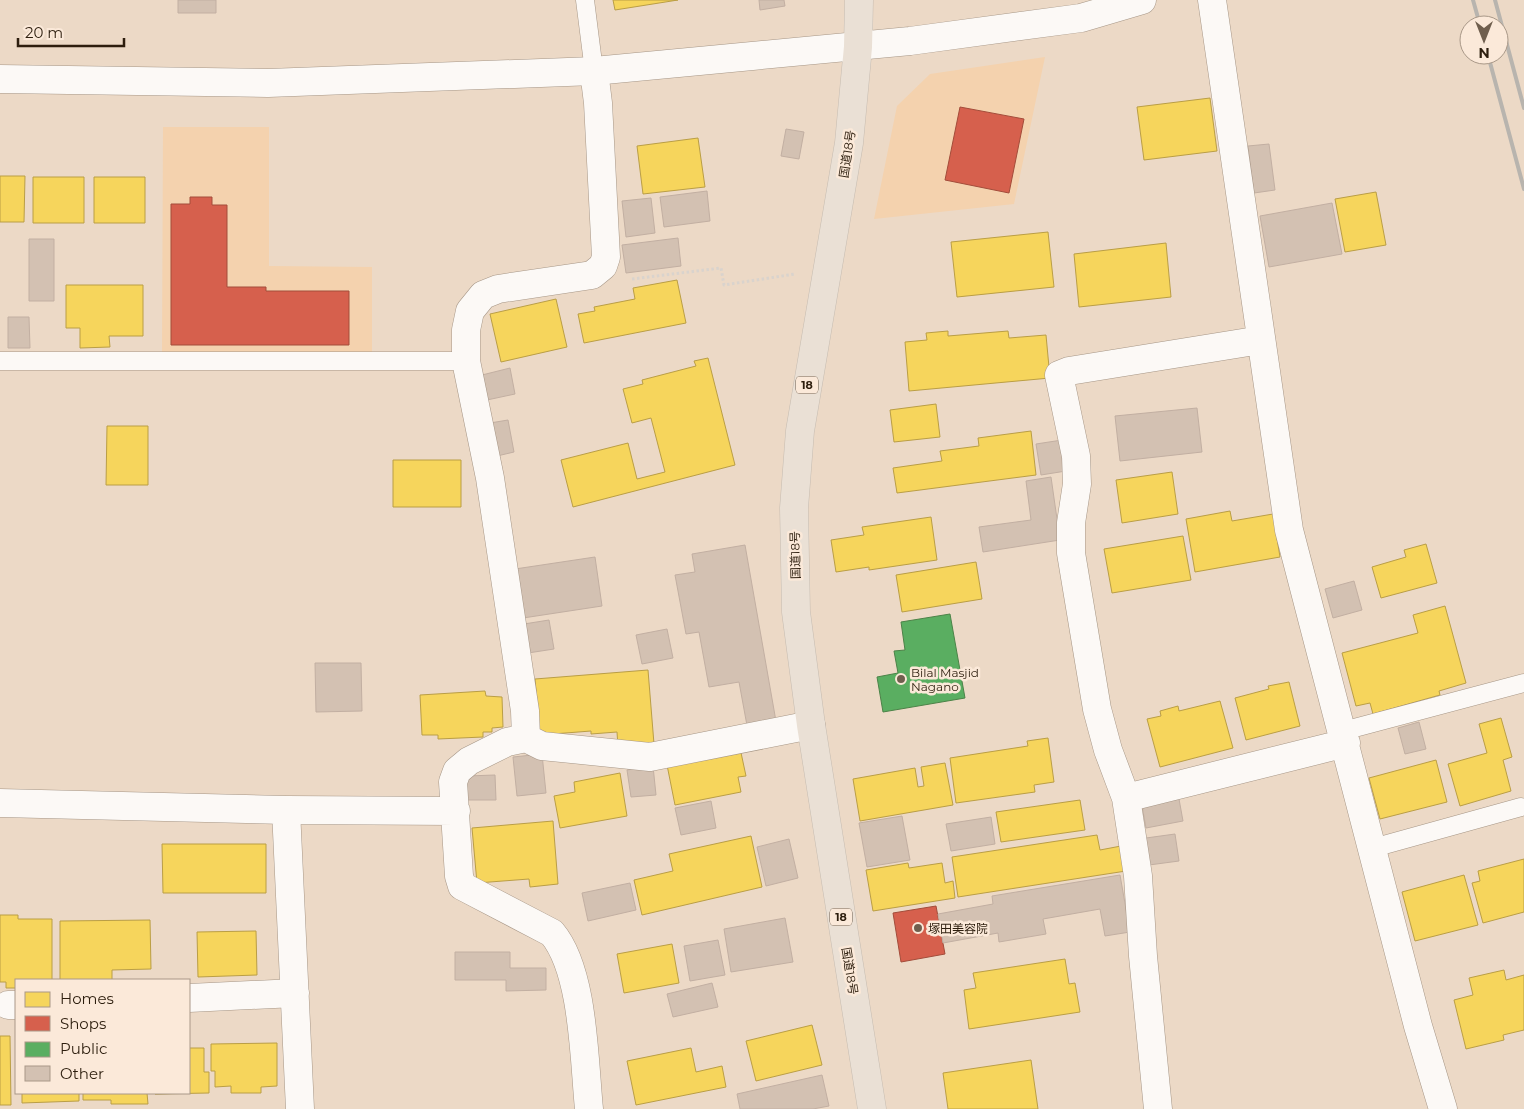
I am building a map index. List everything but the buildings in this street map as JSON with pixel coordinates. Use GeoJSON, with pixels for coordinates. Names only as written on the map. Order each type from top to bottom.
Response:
{"type":"FeatureCollection","features":[{"type":"Feature","properties":{"kind":"highway","name":"国道18号"},"geometry":{"type":"LineString","coordinates":[[859,0],[858,47],[849,143],[826,269],[800,431],[794,508],[796,612],[811,725],[872,1109]]}},
{"type":"Feature","properties":{"kind":"street"},"geometry":{"type":"LineString","coordinates":[[0,79],[268,83],[594,71],[858,47],[1081,18],[1142,0]]}},
{"type":"Feature","properties":{"kind":"street"},"geometry":{"type":"LineString","coordinates":[[1212,0],[1288,530],[1344,737],[1418,1026],[1443,1109]]}},
{"type":"Feature","properties":{"kind":"street"},"geometry":{"type":"LineString","coordinates":[[526,738],[526,710],[490,478],[466,360],[466,330],[470,312],[483,296],[498,289],[592,275],[603,266],[606,257],[598,103],[594,71]]}},
{"type":"Feature","properties":{"kind":"street"},"geometry":{"type":"LineString","coordinates":[[1158,1109],[1143,956],[1138,876],[1126,798],[1108,750],[1097,709],[1071,553],[1071,523],[1077,484],[1076,456],[1059,375],[1069,371],[1261,340]]}},
{"type":"Feature","properties":{"kind":"street"},"geometry":{"type":"LineString","coordinates":[[589,1109],[578,1004],[569,962],[562,946],[552,934],[462,886],[459,876],[453,782],[457,772],[469,761],[507,742],[526,738],[542,746],[650,757],[811,725]]}},
{"type":"Feature","properties":{"kind":"street"},"geometry":{"type":"LineString","coordinates":[[1126,798],[1344,737]]}},
{"type":"Feature","properties":{"kind":"street"},"geometry":{"type":"LineString","coordinates":[[0,803],[286,810],[456,811]]}},
{"type":"Feature","properties":{"kind":"street"},"geometry":{"type":"LineString","coordinates":[[286,810],[300,1109]]}},
{"type":"Feature","properties":{"kind":"street"},"geometry":{"type":"LineString","coordinates":[[190,998],[295,993]]}},
{"type":"Feature","properties":{"kind":"lane"},"geometry":{"type":"LineString","coordinates":[[585,0],[594,71]]}},
{"type":"Feature","properties":{"kind":"lane"},"geometry":{"type":"LineString","coordinates":[[0,361],[466,360]]}},
{"type":"Feature","properties":{"kind":"lane"},"geometry":{"type":"LineString","coordinates":[[1344,737],[1524,683]]}},
{"type":"Feature","properties":{"kind":"lane"},"geometry":{"type":"LineString","coordinates":[[1373,848],[1521,807]]}},
{"type":"Feature","properties":{"kind":"path"},"geometry":{"type":"LineString","coordinates":[[592,275],[618,281],[721,268],[724,285],[826,269]]}},
{"type":"Feature","properties":{"kind":"shaded area"},"geometry":{"type":"Polygon","coordinates":[[[1045,57],[1014,204],[874,219],[897,106],[930,74],[1045,57]]]}},
{"type":"Feature","properties":{"kind":"shaded area"},"geometry":{"type":"Polygon","coordinates":[[[163,127],[269,127],[269,266],[372,267],[372,353],[162,353],[163,127]]]}},
{"type":"Feature","properties":{"kind":"railway"},"geometry":{"type":"LineString","coordinates":[[1473,0],[1477,15]]}},
{"type":"Feature","properties":{"kind":"railway"},"geometry":{"type":"LineString","coordinates":[[1495,0],[1524,108]]}},
{"type":"Feature","properties":{"kind":"railway"},"geometry":{"type":"LineString","coordinates":[[1491,65],[1524,189]]}},
{"type":"Feature","properties":{"kind":"place","name":"Bilal Masjid Nagano"},"geometry":{"type":"Point","coordinates":[901,679]}},
{"type":"Feature","properties":{"kind":"place","name":"塚田美容院"},"geometry":{"type":"Point","coordinates":[918,928]}}]}
